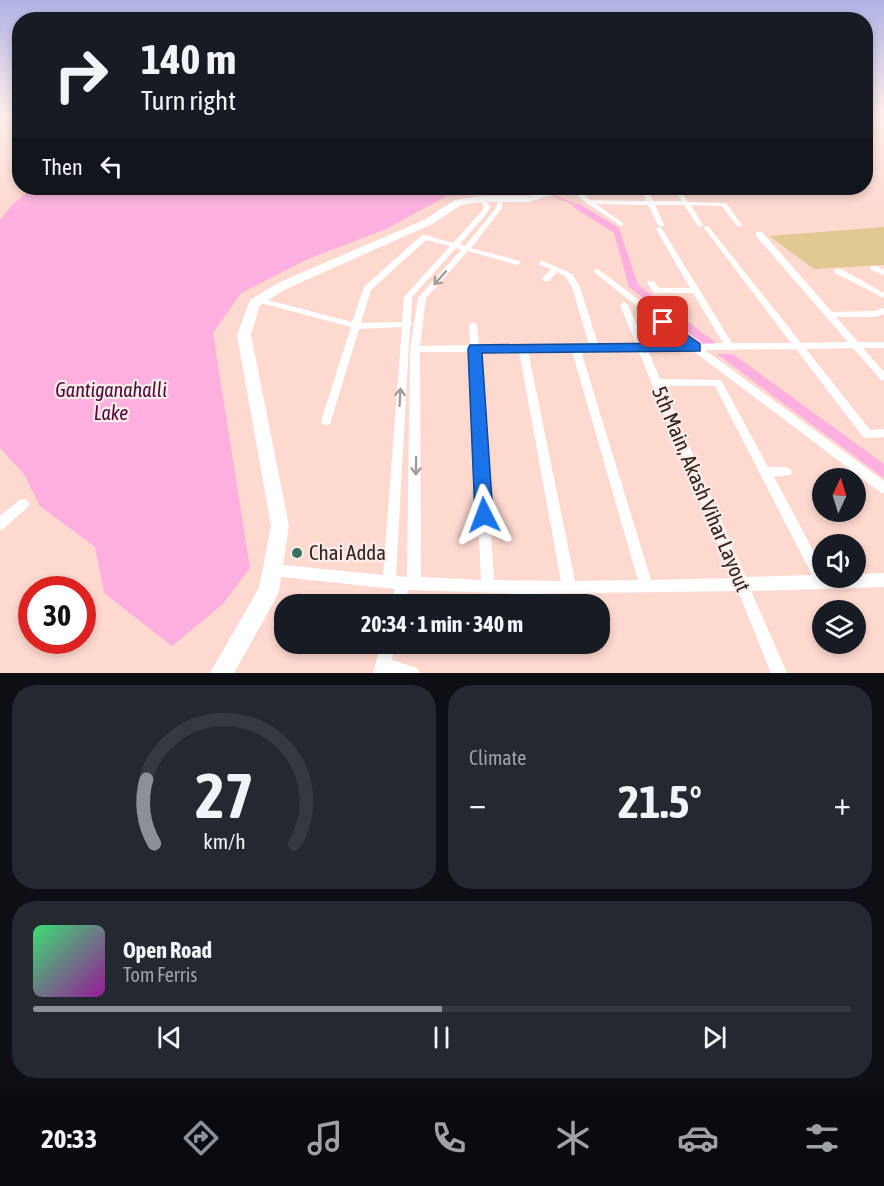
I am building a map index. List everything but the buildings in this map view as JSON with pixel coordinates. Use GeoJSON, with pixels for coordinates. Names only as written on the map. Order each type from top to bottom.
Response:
{"type":"FeatureCollection","features":[{"type":"Feature","properties":{"kind":"street"},"geometry":{"type":"LineString","coordinates":[[221,673],[269,591],[280,526],[244,335],[254,303],[282,286],[428,222],[458,202],[482,199],[529,199],[543,195]]}},
{"type":"Feature","properties":{"kind":"street"},"geometry":{"type":"LineString","coordinates":[[582,195],[621,224]]}},
{"type":"Feature","properties":{"kind":"street"},"geometry":{"type":"LineString","coordinates":[[647,195],[660,227],[730,347]]}},
{"type":"Feature","properties":{"kind":"street"},"geometry":{"type":"LineString","coordinates":[[681,195],[867,434],[884,433]]}},
{"type":"Feature","properties":{"kind":"street"},"geometry":{"type":"LineString","coordinates":[[402,582],[404,324],[408,297],[485,212],[486,207],[482,199]]}},
{"type":"Feature","properties":{"kind":"street"},"geometry":{"type":"LineString","coordinates":[[400,594],[415,349],[422,298],[467,249],[499,208],[500,200]]}},
{"type":"Feature","properties":{"kind":"street"},"geometry":{"type":"LineString","coordinates":[[589,202],[724,204],[739,225]]}},
{"type":"Feature","properties":{"kind":"street"},"geometry":{"type":"LineString","coordinates":[[759,234],[884,378]]}},
{"type":"Feature","properties":{"kind":"street"},"geometry":{"type":"LineString","coordinates":[[326,421],[358,326],[367,289],[425,237],[516,263]]}},
{"type":"Feature","properties":{"kind":"street"},"geometry":{"type":"LineString","coordinates":[[543,263],[568,273],[576,287],[595,348]]}},
{"type":"Feature","properties":{"kind":"street"},"geometry":{"type":"LineString","coordinates":[[874,268],[884,273]]}},
{"type":"Feature","properties":{"kind":"street"},"geometry":{"type":"LineString","coordinates":[[546,279],[555,269]]}},
{"type":"Feature","properties":{"kind":"street"},"geometry":{"type":"LineString","coordinates":[[598,271],[884,488]]}},
{"type":"Feature","properties":{"kind":"street"},"geometry":{"type":"LineString","coordinates":[[838,271],[884,296]]}},
{"type":"Feature","properties":{"kind":"street"},"geometry":{"type":"LineString","coordinates":[[651,283],[657,291],[696,290]]}},
{"type":"Feature","properties":{"kind":"street"},"geometry":{"type":"LineString","coordinates":[[260,300],[358,326],[417,324]]}},
{"type":"Feature","properties":{"kind":"street","name":"5th Main, Akash Vihar Layout"},"geometry":{"type":"LineString","coordinates":[[624,305],[779,673]]}},
{"type":"Feature","properties":{"kind":"street"},"geometry":{"type":"LineString","coordinates":[[829,315],[875,314],[884,311]]}},
{"type":"Feature","properties":{"kind":"street"},"geometry":{"type":"LineString","coordinates":[[473,325],[488,586]]}},
{"type":"Feature","properties":{"kind":"street"},"geometry":{"type":"LineString","coordinates":[[415,349],[884,345]]}},
{"type":"Feature","properties":{"kind":"street"},"geometry":{"type":"LineString","coordinates":[[523,348],[569,585]]}},
{"type":"Feature","properties":{"kind":"street"},"geometry":{"type":"LineString","coordinates":[[576,348],[646,585]]}},
{"type":"Feature","properties":{"kind":"street"},"geometry":{"type":"LineString","coordinates":[[657,382],[718,382],[812,562]]}},
{"type":"Feature","properties":{"kind":"street"},"geometry":{"type":"LineString","coordinates":[[765,472],[786,472]]}},
{"type":"Feature","properties":{"kind":"street"},"geometry":{"type":"LineString","coordinates":[[0,524],[23,504]]}},
{"type":"Feature","properties":{"kind":"street"},"geometry":{"type":"LineString","coordinates":[[273,570],[402,582],[488,586],[741,585],[812,581]]}},
{"type":"Feature","properties":{"kind":"street"},"geometry":{"type":"LineString","coordinates":[[866,580],[884,580]]}},
{"type":"Feature","properties":{"kind":"street"},"geometry":{"type":"LineString","coordinates":[[386,654],[382,669],[412,673]]}},
{"type":"Feature","properties":{"kind":"shaded area"},"geometry":{"type":"Polygon","coordinates":[[[884,227],[884,265],[814,269],[769,236],[884,227]]]}},
{"type":"Feature","properties":{"kind":"water","name":"Gantiganahalli Lake"},"geometry":{"type":"Polygon","coordinates":[[[24,195],[470,195],[447,196],[386,229],[308,259],[241,293],[213,333],[250,568],[223,604],[172,646],[104,593],[95,547],[40,506],[24,474],[0,448],[0,220],[24,195]]]}},
{"type":"Feature","properties":{"kind":"water"},"geometry":{"type":"Polygon","coordinates":[[[578,203],[619,228],[638,285],[719,345],[706,346],[629,287],[614,233],[572,206],[578,203]]]}},
{"type":"Feature","properties":{"kind":"water"},"geometry":{"type":"Polygon","coordinates":[[[717,354],[733,354],[884,464],[884,478],[717,354]]]}},
{"type":"Feature","properties":{"kind":"waterway"},"geometry":{"type":"LineString","coordinates":[[554,196],[577,205]]}},
{"type":"Feature","properties":{"kind":"place","name":"Chai Adda"},"geometry":{"type":"Point","coordinates":[297,553]}},
{"type":"Feature","properties":{"kind":"route"},"geometry":{"type":"LineString","coordinates":[[484,515],[475,349],[695,347],[663,322]]}}]}
